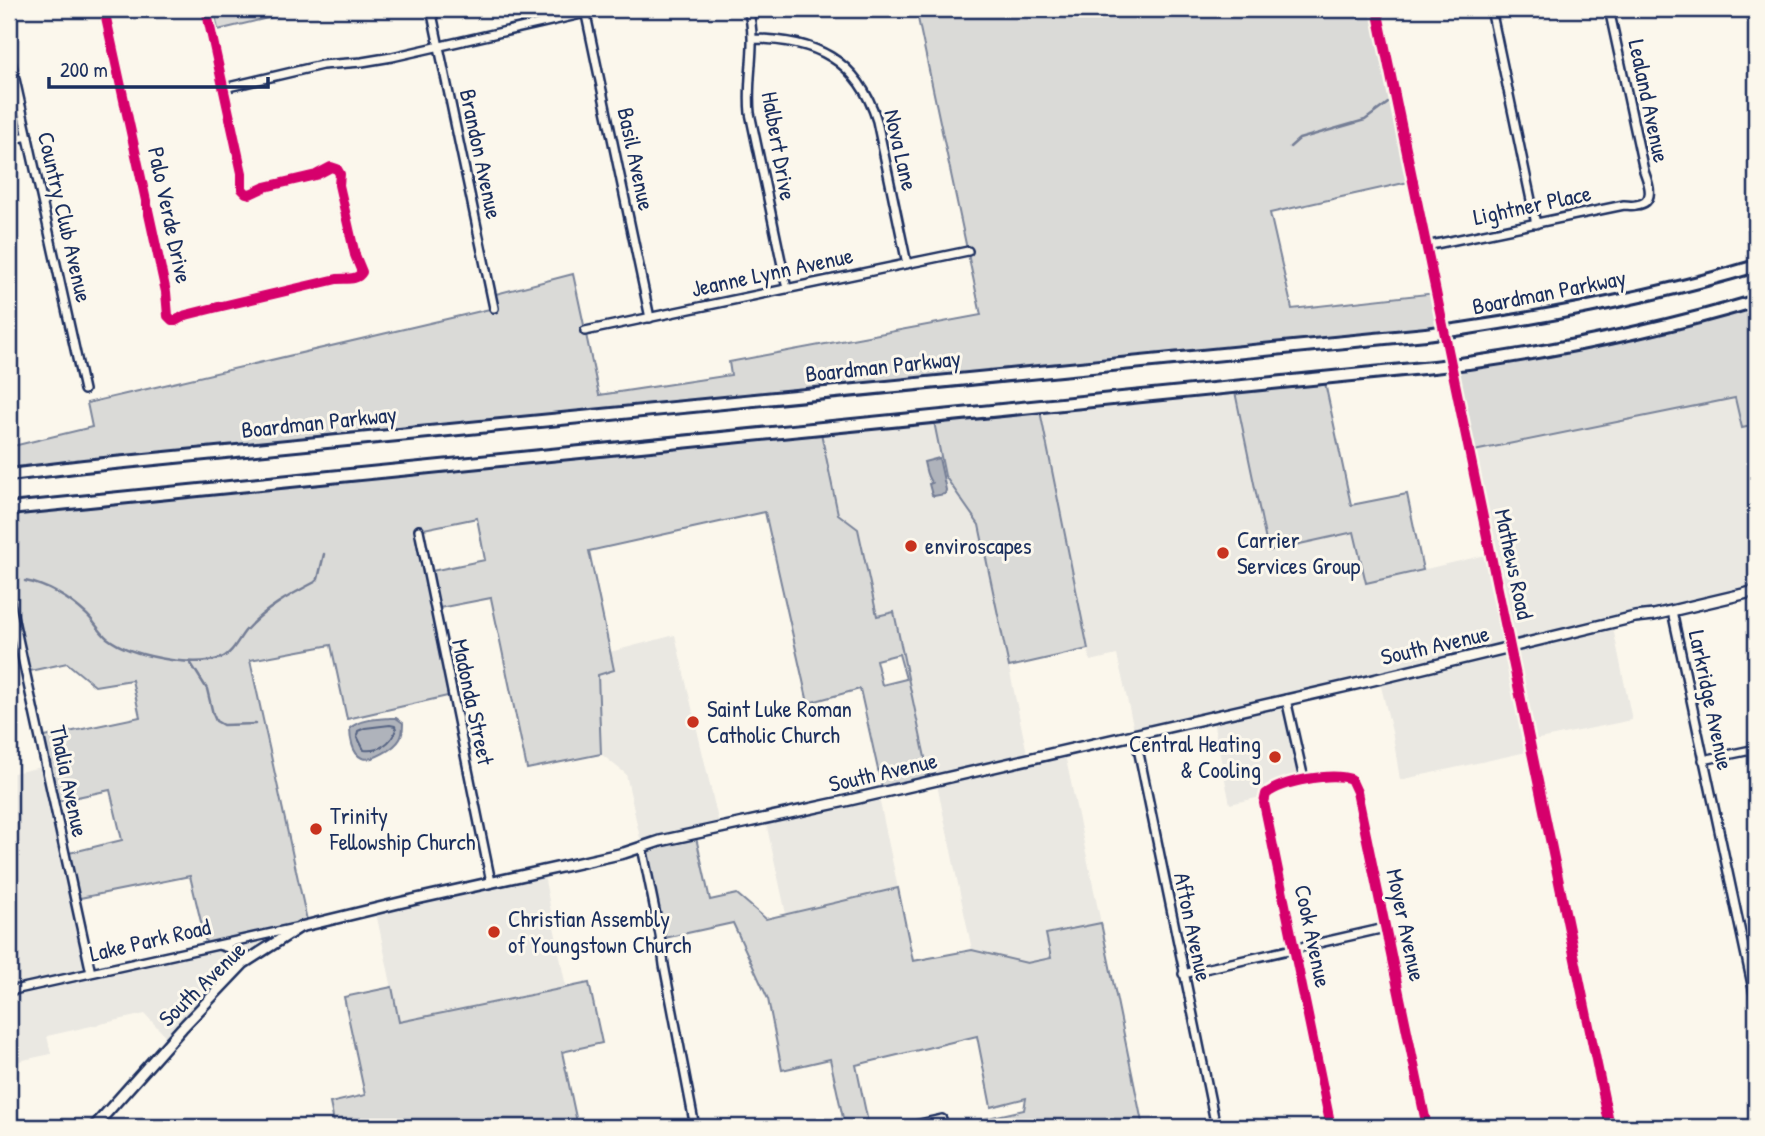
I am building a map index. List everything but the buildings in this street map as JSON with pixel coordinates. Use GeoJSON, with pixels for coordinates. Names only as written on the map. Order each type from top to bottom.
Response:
{"type":"FeatureCollection","features":[{"type":"Feature","properties":{"kind":"highway","name":"Boardman Parkway"},"geometry":{"type":"LineString","coordinates":[[9,475],[1426,334],[1596,306],[1756,266]]}},
{"type":"Feature","properties":{"kind":"highway"},"geometry":{"type":"LineString","coordinates":[[9,509],[1468,363],[1623,335],[1756,301]]}},
{"type":"Feature","properties":{"kind":"main road","name":"South Avenue"},"geometry":{"type":"LineString","coordinates":[[94,1127],[244,963],[300,928],[375,908],[572,865],[660,841],[837,803],[1756,591]]}},
{"type":"Feature","properties":{"kind":"street","name":"Palo Verde Drive"},"geometry":{"type":"LineString","coordinates":[[104,9],[166,292],[169,318],[175,321],[186,315],[218,307],[361,275],[337,169],[331,167],[316,175],[265,187],[250,194],[243,191],[242,173],[224,88]]}},
{"type":"Feature","properties":{"kind":"street"},"geometry":{"type":"LineString","coordinates":[[206,9],[224,88],[323,65],[362,62],[439,46],[585,11]]}},
{"type":"Feature","properties":{"kind":"street","name":"Brandon Avenue"},"geometry":{"type":"LineString","coordinates":[[431,9],[494,308]]}},
{"type":"Feature","properties":{"kind":"street","name":"Halbert Drive"},"geometry":{"type":"LineString","coordinates":[[748,9],[753,39],[748,86],[750,113],[787,289]]}},
{"type":"Feature","properties":{"kind":"street","name":"Mathews Road"},"geometry":{"type":"LineString","coordinates":[[1377,9],[1611,1127]]}},
{"type":"Feature","properties":{"kind":"street"},"geometry":{"type":"LineString","coordinates":[[1491,9],[1536,224]]}},
{"type":"Feature","properties":{"kind":"street","name":"Lealand Avenue"},"geometry":{"type":"LineString","coordinates":[[1609,9],[1644,171],[1650,184],[1650,193],[1645,201]]}},
{"type":"Feature","properties":{"kind":"street","name":"Basil Avenue"},"geometry":{"type":"LineString","coordinates":[[585,11],[650,318]]}},
{"type":"Feature","properties":{"kind":"street","name":"Nova Lane"},"geometry":{"type":"LineString","coordinates":[[753,39],[789,40],[817,49],[844,67],[860,85],[877,121],[907,264]]}},
{"type":"Feature","properties":{"kind":"street","name":"Country Club Avenue"},"geometry":{"type":"LineString","coordinates":[[9,52],[84,390]]}},
{"type":"Feature","properties":{"kind":"street"},"geometry":{"type":"LineString","coordinates":[[9,140],[28,136]]}},
{"type":"Feature","properties":{"kind":"street","name":"Lightner Place"},"geometry":{"type":"LineString","coordinates":[[1426,246],[1624,205],[1636,205],[1645,201]]}},
{"type":"Feature","properties":{"kind":"street","name":"Jeanne Lynn Avenue"},"geometry":{"type":"LineString","coordinates":[[584,331],[968,251]]}},
{"type":"Feature","properties":{"kind":"street","name":"Madonda Street"},"geometry":{"type":"LineString","coordinates":[[419,530],[491,882]]}},
{"type":"Feature","properties":{"kind":"street","name":"Thalia Avenue"},"geometry":{"type":"LineString","coordinates":[[9,597],[91,973]]}},
{"type":"Feature","properties":{"kind":"street","name":"Larkridge Avenue"},"geometry":{"type":"LineString","coordinates":[[1672,611],[1756,1003]]}},
{"type":"Feature","properties":{"kind":"street"},"geometry":{"type":"LineString","coordinates":[[1286,699],[1304,779]]}},
{"type":"Feature","properties":{"kind":"street","name":"Afton Avenue"},"geometry":{"type":"LineString","coordinates":[[1135,734],[1216,1127]]}},
{"type":"Feature","properties":{"kind":"street"},"geometry":{"type":"LineString","coordinates":[[1703,760],[1756,749]]}},
{"type":"Feature","properties":{"kind":"street","name":"Moyer Avenue"},"geometry":{"type":"LineString","coordinates":[[1304,779],[1345,777],[1351,779],[1355,785],[1427,1127]]}},
{"type":"Feature","properties":{"kind":"street","name":"Cook Avenue"},"geometry":{"type":"LineString","coordinates":[[1304,779],[1276,787],[1266,794],[1264,803],[1331,1127]]}},
{"type":"Feature","properties":{"kind":"street"},"geometry":{"type":"LineString","coordinates":[[642,847],[695,1127]]}},
{"type":"Feature","properties":{"kind":"street","name":"Lake Park Road"},"geometry":{"type":"LineString","coordinates":[[9,991],[300,928]]}},
{"type":"Feature","properties":{"kind":"street"},"geometry":{"type":"LineString","coordinates":[[1183,974],[1385,928]]}},
{"type":"Feature","properties":{"kind":"street"},"geometry":{"type":"LineString","coordinates":[[218,945],[228,948],[244,963]]}},
{"type":"Feature","properties":{"kind":"street"},"geometry":{"type":"LineString","coordinates":[[906,1127],[942,1119]]}},
{"type":"Feature","properties":{"kind":"shaded area"},"geometry":{"type":"Polygon","coordinates":[[[214,9],[306,9],[218,30],[214,9]]]}},
{"type":"Feature","properties":{"kind":"shaded area"},"geometry":{"type":"Polygon","coordinates":[[[916,9],[1377,9],[1413,181],[1270,213],[1292,309],[1436,293],[1443,332],[9,475],[9,447],[92,427],[87,403],[494,308],[492,295],[573,274],[599,395],[731,375],[729,362],[981,315],[916,9]]]}},
{"type":"Feature","properties":{"kind":"shaded area"},"geometry":{"type":"Polygon","coordinates":[[[1756,301],[1756,425],[1742,428],[1735,398],[1469,452],[1451,365],[1494,359],[1756,301]]]}},
{"type":"Feature","properties":{"kind":"shaded area"},"geometry":{"type":"Polygon","coordinates":[[[1324,378],[1351,505],[1407,494],[1423,570],[1366,583],[1354,532],[1268,551],[1234,387],[1324,378]]]}},
{"type":"Feature","properties":{"kind":"shaded area"},"geometry":{"type":"Polygon","coordinates":[[[1234,387],[1354,531],[1366,583],[1490,554],[1469,452],[1736,398],[1742,428],[1756,425],[1756,591],[1612,623],[1632,720],[1529,741],[1531,751],[1400,780],[1379,678],[1287,699],[1304,779],[1265,796],[1230,804],[1212,716],[1135,734],[1117,655],[1090,661],[1039,406],[1234,387]]]}},
{"type":"Feature","properties":{"kind":"shaded area"},"geometry":{"type":"Polygon","coordinates":[[[1039,406],[1088,649],[1009,667],[979,525],[945,476],[933,417],[1039,406]]]}},
{"type":"Feature","properties":{"kind":"shaded area"},"geometry":{"type":"Polygon","coordinates":[[[933,417],[945,476],[979,525],[1028,758],[1064,750],[1101,923],[1047,934],[1051,958],[1027,963],[972,950],[936,780],[930,781],[893,613],[877,616],[858,529],[838,514],[820,428],[933,417]]]}},
{"type":"Feature","properties":{"kind":"shaded area"},"geometry":{"type":"Polygon","coordinates":[[[820,428],[838,514],[858,529],[877,616],[894,612],[930,781],[883,792],[860,689],[808,703],[765,512],[589,551],[614,670],[598,675],[601,754],[527,769],[491,598],[434,609],[452,695],[347,719],[331,645],[250,660],[308,925],[207,947],[190,876],[75,899],[65,854],[122,840],[110,790],[54,802],[40,738],[140,717],[132,680],[95,686],[67,663],[25,672],[15,628],[9,629],[9,509],[820,428]],[[477,518],[419,530],[427,572],[485,560],[477,518]],[[899,654],[876,660],[882,685],[906,679],[899,654]]]}},
{"type":"Feature","properties":{"kind":"shaded area"},"geometry":{"type":"Polygon","coordinates":[[[675,635],[720,828],[642,847],[626,774],[601,754],[598,675],[614,670],[610,652],[675,635]]]}},
{"type":"Feature","properties":{"kind":"shaded area"},"geometry":{"type":"Polygon","coordinates":[[[46,766],[91,973],[300,927],[244,963],[170,1041],[145,1014],[47,1036],[51,1054],[14,1062],[9,1069],[9,774],[46,766]]]}},
{"type":"Feature","properties":{"kind":"shaded area"},"geometry":{"type":"Polygon","coordinates":[[[878,793],[898,888],[786,914],[765,818],[878,793]]]}},
{"type":"Feature","properties":{"kind":"shaded area"},"geometry":{"type":"Polygon","coordinates":[[[695,833],[710,900],[737,894],[766,919],[898,888],[913,961],[972,950],[1027,963],[1051,958],[1046,934],[1101,923],[1143,1127],[948,1127],[1024,1110],[1026,1098],[991,1107],[977,1036],[856,1065],[869,1127],[845,1127],[830,1059],[782,1070],[768,999],[733,923],[660,939],[642,847],[695,833]]]}},
{"type":"Feature","properties":{"kind":"shaded area"},"geometry":{"type":"Polygon","coordinates":[[[543,870],[566,988],[399,1022],[375,908],[543,870]]]}},
{"type":"Feature","properties":{"kind":"shaded area"},"geometry":{"type":"Polygon","coordinates":[[[589,983],[602,1043],[562,1052],[578,1127],[335,1127],[330,1103],[365,1095],[344,997],[392,987],[399,1022],[589,983]]]}},
{"type":"Feature","properties":{"kind":"water"},"geometry":{"type":"Polygon","coordinates":[[[939,458],[946,490],[945,494],[934,496],[924,462],[939,458]]]}},
{"type":"Feature","properties":{"kind":"water"},"geometry":{"type":"Polygon","coordinates":[[[396,718],[403,723],[402,735],[397,743],[377,756],[366,759],[356,753],[350,728],[364,721],[396,718]]]}},
{"type":"Feature","properties":{"kind":"waterway"},"geometry":{"type":"LineString","coordinates":[[1290,147],[1299,139],[1365,120],[1388,103]]}},
{"type":"Feature","properties":{"kind":"waterway"},"geometry":{"type":"LineString","coordinates":[[25,581],[50,589],[80,608],[107,638],[117,644],[162,658],[209,661],[221,658],[232,650],[245,631],[269,609],[315,582],[324,554]]}},
{"type":"Feature","properties":{"kind":"waterway"},"geometry":{"type":"LineString","coordinates":[[190,662],[207,689],[216,721],[223,725],[256,724]]}},
{"type":"Feature","properties":{"kind":"cycle path"},"geometry":{"type":"LineString","coordinates":[[104,9],[166,292],[168,316],[175,321],[186,315],[218,307],[337,279],[354,278],[362,272],[355,255],[337,169],[331,167],[316,175],[265,187],[250,194],[242,189],[242,173],[206,9]]}},
{"type":"Feature","properties":{"kind":"cycle path"},"geometry":{"type":"LineString","coordinates":[[1377,9],[1610,1127]]}},
{"type":"Feature","properties":{"kind":"cycle path"},"geometry":{"type":"LineString","coordinates":[[1331,1127],[1264,803],[1266,794],[1283,785],[1332,777],[1351,779],[1357,792],[1427,1127]]}},
{"type":"Feature","properties":{"kind":"place","name":"enviroscapes"},"geometry":{"type":"Point","coordinates":[911,546]}},
{"type":"Feature","properties":{"kind":"place","name":"Carrier Services Group"},"geometry":{"type":"Point","coordinates":[1223,553]}},
{"type":"Feature","properties":{"kind":"place","name":"Saint Luke Roman Catholic Church"},"geometry":{"type":"Point","coordinates":[693,722]}},
{"type":"Feature","properties":{"kind":"place","name":"Central Heating & Cooling"},"geometry":{"type":"Point","coordinates":[1275,757]}},
{"type":"Feature","properties":{"kind":"place","name":"Trinity Fellowship Church"},"geometry":{"type":"Point","coordinates":[316,829]}},
{"type":"Feature","properties":{"kind":"place","name":"Christian Assembly of Youngstown Church"},"geometry":{"type":"Point","coordinates":[494,932]}}]}
